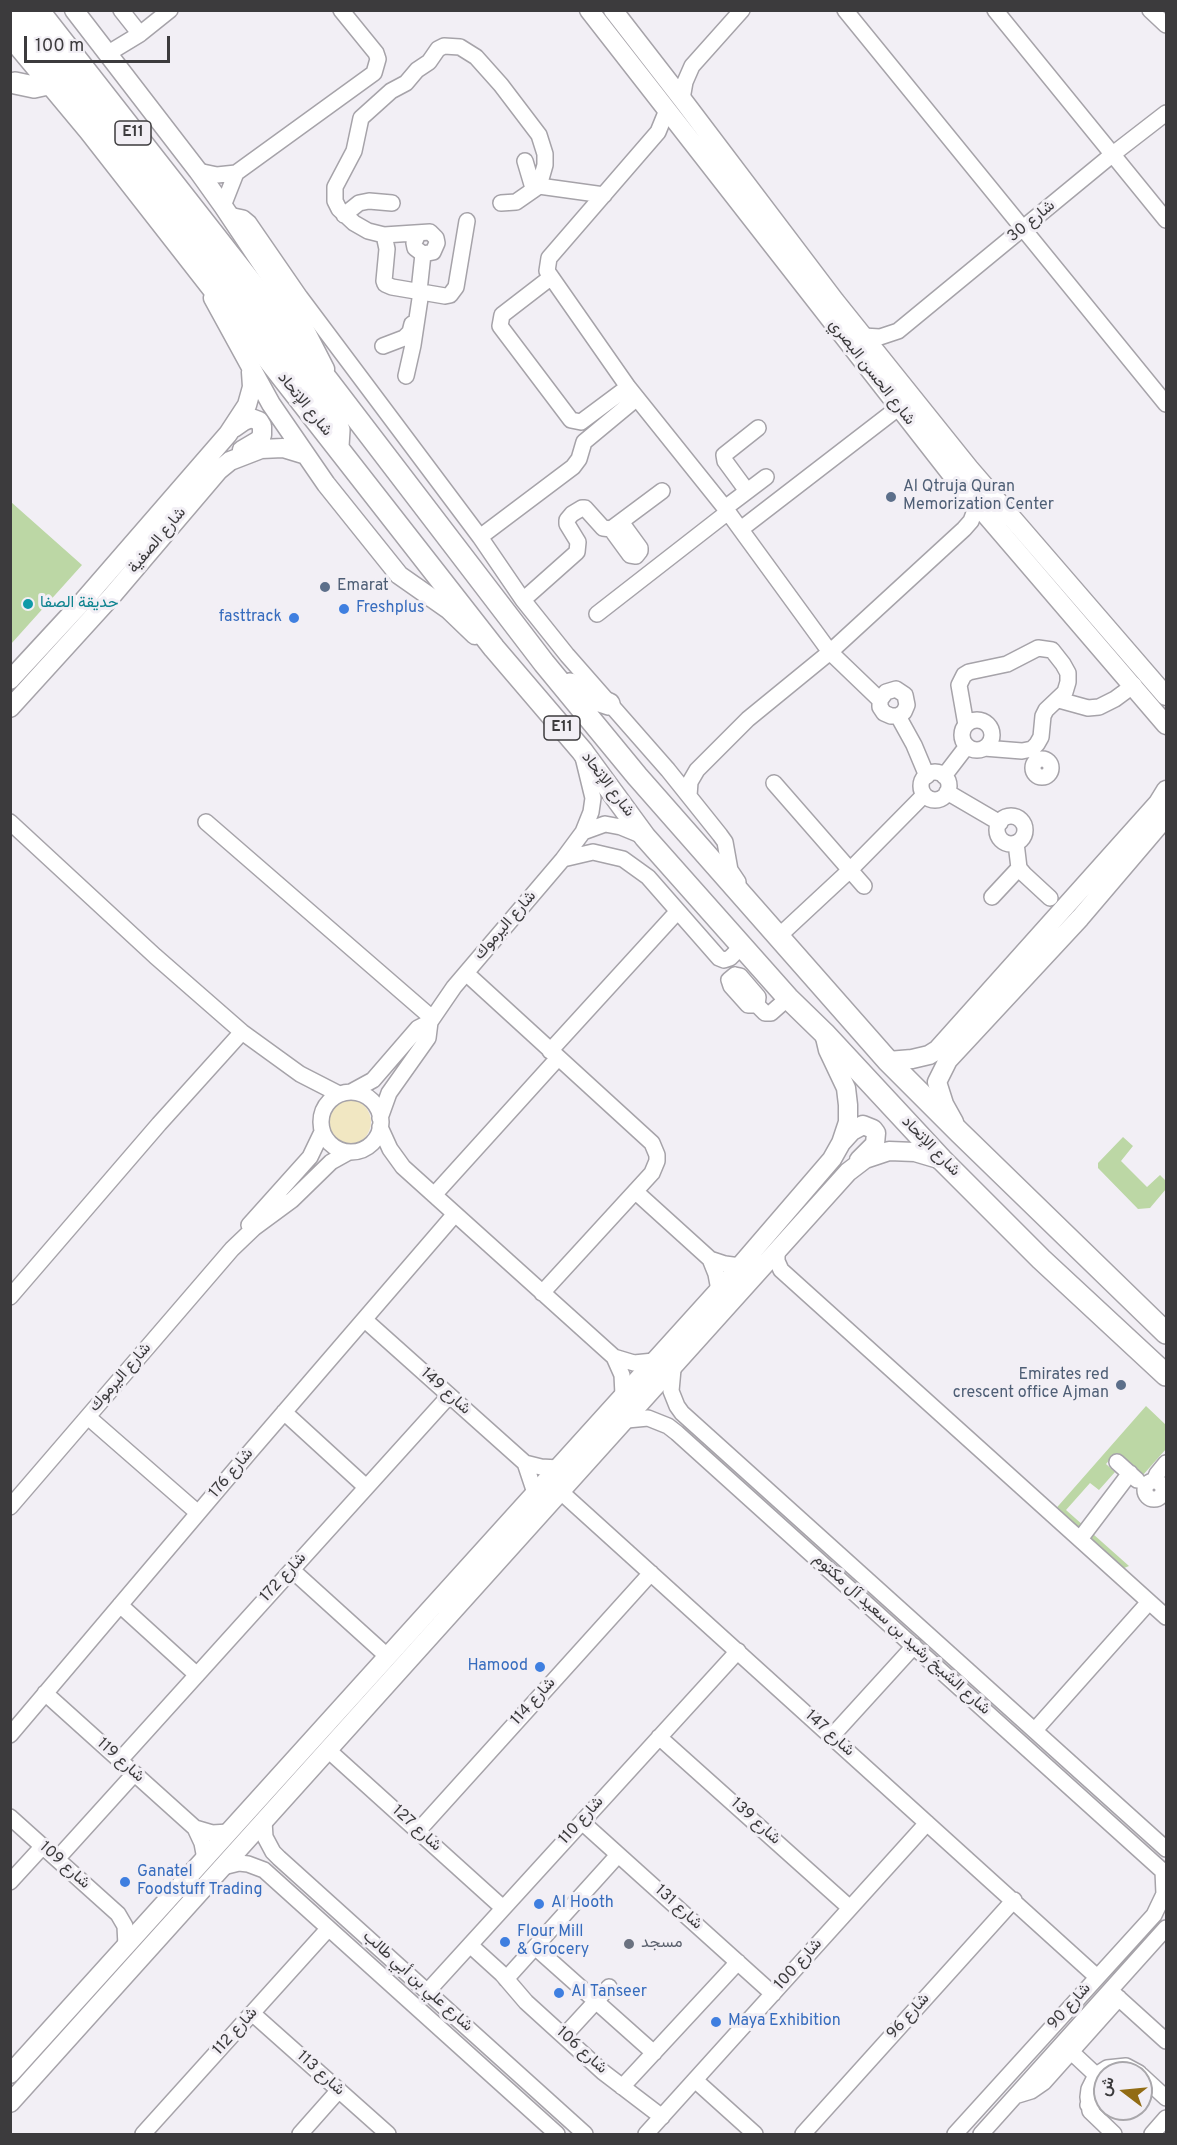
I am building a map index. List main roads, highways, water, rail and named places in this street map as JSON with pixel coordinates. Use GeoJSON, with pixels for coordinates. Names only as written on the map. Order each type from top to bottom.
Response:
{"type":"FeatureCollection","features":[{"type":"Feature","properties":{"kind":"highway"},"geometry":{"type":"LineString","coordinates":[[14,10],[324,398],[339,430],[338,447]]}},
{"type":"Feature","properties":{"kind":"highway","name":"شارع الإتحاد"},"geometry":{"type":"LineString","coordinates":[[38,10],[329,382],[544,663],[651,792],[888,1061],[1167,1333]]}},
{"type":"Feature","properties":{"kind":"highway","name":"شارع الإتحاد"},"geometry":{"type":"LineString","coordinates":[[10,34],[52,83],[494,648],[582,751],[645,837],[788,998],[824,1033],[942,1160],[1041,1258],[1167,1375]]}},
{"type":"Feature","properties":{"kind":"highway"},"geometry":{"type":"LineString","coordinates":[[15,83],[33,87],[52,83]]}},
{"type":"Feature","properties":{"kind":"highway"},"geometry":{"type":"LineString","coordinates":[[544,663],[556,668],[578,692],[609,704]]}},
{"type":"Feature","properties":{"kind":"main road"},"geometry":{"type":"LineString","coordinates":[[74,10],[226,211],[302,324],[318,352],[329,382]]}},
{"type":"Feature","properties":{"kind":"main road","name":"شارع الحسن البصري"},"geometry":{"type":"LineString","coordinates":[[589,10],[898,408],[977,505],[1167,724]]}},
{"type":"Feature","properties":{"kind":"main road","name":"شارع الحسن البصري"},"geometry":{"type":"LineString","coordinates":[[613,10],[862,336],[969,468],[1167,696]]}},
{"type":"Feature","properties":{"kind":"main road"},"geometry":{"type":"LineString","coordinates":[[771,242],[780,242],[797,264],[801,265],[806,261]]}},
{"type":"Feature","properties":{"kind":"main road"},"geometry":{"type":"LineString","coordinates":[[804,285],[809,281],[813,282],[829,302],[835,301]]}},
{"type":"Feature","properties":{"kind":"main road"},"geometry":{"type":"LineString","coordinates":[[209,285],[220,313],[271,404],[327,484],[399,575],[449,610],[475,635],[494,648]]}},
{"type":"Feature","properties":{"kind":"main road","name":"شارع الصفية"},"geometry":{"type":"LineString","coordinates":[[10,680],[84,600],[228,434],[250,396],[251,367]]}},
{"type":"Feature","properties":{"kind":"main road"},"geometry":{"type":"LineString","coordinates":[[228,434],[250,418],[259,421],[263,429],[259,440],[230,460]]}},
{"type":"Feature","properties":{"kind":"main road","name":"شارع الصفية"},"geometry":{"type":"LineString","coordinates":[[10,708],[111,597],[230,460],[261,449],[272,448],[294,450],[306,455]]}},
{"type":"Feature","properties":{"kind":"main road"},"geometry":{"type":"LineString","coordinates":[[888,1061],[929,1055],[944,1043],[1158,803],[1167,790]]}},
{"type":"Feature","properties":{"kind":"main road"},"geometry":{"type":"LineString","coordinates":[[959,1132],[939,1093],[937,1082],[942,1070],[961,1044],[1080,918],[1167,818]]}},
{"type":"Feature","properties":{"kind":"main road"},"geometry":{"type":"LineString","coordinates":[[824,1033],[828,1050],[846,1088],[848,1122],[841,1143]]}},
{"type":"Feature","properties":{"kind":"main road"},"geometry":{"type":"LineString","coordinates":[[10,2074],[387,1656],[548,1497],[627,1420],[875,1144],[876,1133],[869,1126],[863,1125],[852,1131],[841,1143],[822,1171],[740,1266],[558,1468],[548,1497],[349,1727],[10,2103]]}},
{"type":"Feature","properties":{"kind":"main road"},"geometry":{"type":"LineString","coordinates":[[854,1166],[878,1154],[900,1150],[942,1160]]}},
{"type":"Feature","properties":{"kind":"main road"},"geometry":{"type":"LineString","coordinates":[[335,1715],[345,1714],[349,1727]]}},
{"type":"Feature","properties":{"kind":"main road"},"geometry":{"type":"LineString","coordinates":[[147,1923],[144,1937],[152,1942],[156,1941]]}},
{"type":"Feature","properties":{"kind":"place","name":"Al Qtruja Quran Memorization Center"},"geometry":{"type":"Point","coordinates":[891,497]}},
{"type":"Feature","properties":{"kind":"place","name":"Emarat"},"geometry":{"type":"Point","coordinates":[325,587]}},
{"type":"Feature","properties":{"kind":"place","name":"حديقة الصفا"},"geometry":{"type":"Point","coordinates":[28,604]}},
{"type":"Feature","properties":{"kind":"place","name":"Freshplus"},"geometry":{"type":"Point","coordinates":[344,609]}},
{"type":"Feature","properties":{"kind":"place","name":"fasttrack"},"geometry":{"type":"Point","coordinates":[294,618]}},
{"type":"Feature","properties":{"kind":"place","name":"Emirates red crescent office Ajman"},"geometry":{"type":"Point","coordinates":[1121,1385]}},
{"type":"Feature","properties":{"kind":"place","name":"Hamood"},"geometry":{"type":"Point","coordinates":[540,1667]}},
{"type":"Feature","properties":{"kind":"place","name":"Ganatel Foodstuff Trading"},"geometry":{"type":"Point","coordinates":[125,1882]}},
{"type":"Feature","properties":{"kind":"place","name":"Al Hooth"},"geometry":{"type":"Point","coordinates":[539,1904]}},
{"type":"Feature","properties":{"kind":"place","name":"Flour Mill & Grocery"},"geometry":{"type":"Point","coordinates":[505,1942]}},
{"type":"Feature","properties":{"kind":"place","name":"مسجد"},"geometry":{"type":"Point","coordinates":[629,1944]}},
{"type":"Feature","properties":{"kind":"place","name":"Al Tanseer"},"geometry":{"type":"Point","coordinates":[559,1993]}},
{"type":"Feature","properties":{"kind":"place","name":"Maya Exhibition"},"geometry":{"type":"Point","coordinates":[716,2022]}}]}
